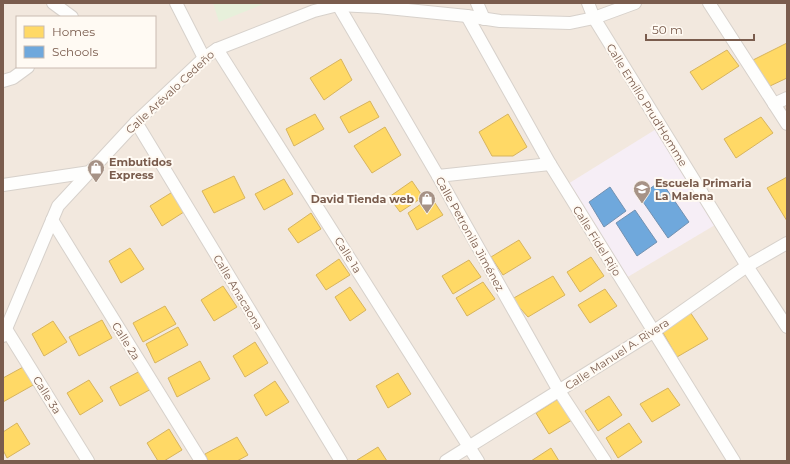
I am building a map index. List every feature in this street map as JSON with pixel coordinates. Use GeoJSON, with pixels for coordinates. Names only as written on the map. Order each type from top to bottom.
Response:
{"type":"FeatureCollection","features":[{"type":"Feature","properties":{"kind":"street"},"geometry":{"type":"LineString","coordinates":[[53,3],[71,16]]}},
{"type":"Feature","properties":{"kind":"street"},"geometry":{"type":"LineString","coordinates":[[176,3],[204,58]]}},
{"type":"Feature","properties":{"kind":"street"},"geometry":{"type":"LineString","coordinates":[[477,3],[484,19]]}},
{"type":"Feature","properties":{"kind":"street","name":"Calle Emilio Prud'Homme"},"geometry":{"type":"LineString","coordinates":[[588,3],[594,18],[747,266],[787,327]]}},
{"type":"Feature","properties":{"kind":"street","name":"Calle Arévalo Cedeño"},"geometry":{"type":"LineString","coordinates":[[4,333],[58,206],[136,122],[204,58],[217,49],[314,11],[338,6],[378,7],[468,16],[500,21],[570,23],[594,18],[635,3]]}},
{"type":"Feature","properties":{"kind":"street"},"geometry":{"type":"LineString","coordinates":[[709,3],[787,124]]}},
{"type":"Feature","properties":{"kind":"street","name":"Calle Petronila Jiménez"},"geometry":{"type":"LineString","coordinates":[[338,6],[438,176],[559,391],[605,461]]}},
{"type":"Feature","properties":{"kind":"street","name":"Calle Fidel Rijo"},"geometry":{"type":"LineString","coordinates":[[468,16],[550,164],[734,461]]}},
{"type":"Feature","properties":{"kind":"street","name":"Calle 1a"},"geometry":{"type":"LineString","coordinates":[[217,49],[478,461]]}},
{"type":"Feature","properties":{"kind":"street"},"geometry":{"type":"LineString","coordinates":[[3,81],[13,78],[27,68]]}},
{"type":"Feature","properties":{"kind":"street"},"geometry":{"type":"LineString","coordinates":[[774,104],[787,98]]}},
{"type":"Feature","properties":{"kind":"street","name":"Calle Anacaona"},"geometry":{"type":"LineString","coordinates":[[136,122],[341,461]]}},
{"type":"Feature","properties":{"kind":"street"},"geometry":{"type":"LineString","coordinates":[[438,176],[550,164]]}},
{"type":"Feature","properties":{"kind":"street"},"geometry":{"type":"LineString","coordinates":[[3,185],[90,172]]}},
{"type":"Feature","properties":{"kind":"street","name":"Calle 2a"},"geometry":{"type":"LineString","coordinates":[[52,220],[200,461]]}},
{"type":"Feature","properties":{"kind":"street","name":"Calle Manuel A. Rivera"},"geometry":{"type":"LineString","coordinates":[[446,461],[653,332],[747,266],[787,244]]}},
{"type":"Feature","properties":{"kind":"street","name":"Calle 3a"},"geometry":{"type":"LineString","coordinates":[[4,333],[88,461]]}},
{"type":"Feature","properties":{"kind":"shaded area"},"geometry":{"type":"Polygon","coordinates":[[[3,3],[787,3],[787,461],[3,461],[3,3]]]}},
{"type":"Feature","properties":{"kind":"shaded area","name":"Escuela Primaria La Malena"},"geometry":{"type":"Polygon","coordinates":[[[661,126],[720,222],[621,281],[563,187],[661,126]]]}},
{"type":"Feature","properties":{"kind":"green space"},"geometry":{"type":"Polygon","coordinates":[[[213,3],[266,3],[219,22],[213,3]]]}},
{"type":"Feature","properties":{"kind":"building: Homes"},"geometry":{"type":"Polygon","coordinates":[[[787,43],[787,78],[770,86],[753,60],[787,43]]]}},
{"type":"Feature","properties":{"kind":"building: Homes"},"geometry":{"type":"Polygon","coordinates":[[[727,50],[739,66],[702,90],[690,72],[727,50]]]}},
{"type":"Feature","properties":{"kind":"building: Homes"},"geometry":{"type":"Polygon","coordinates":[[[341,59],[352,80],[324,100],[310,78],[341,59]]]}},
{"type":"Feature","properties":{"kind":"building: Homes"},"geometry":{"type":"Polygon","coordinates":[[[370,101],[379,117],[349,133],[340,117],[370,101]]]}},
{"type":"Feature","properties":{"kind":"building: Homes"},"geometry":{"type":"Polygon","coordinates":[[[315,114],[324,129],[294,146],[286,129],[315,114]]]}},
{"type":"Feature","properties":{"kind":"building: Homes"},"geometry":{"type":"Polygon","coordinates":[[[508,114],[527,147],[513,156],[492,156],[479,132],[508,114]]]}},
{"type":"Feature","properties":{"kind":"building: Homes"},"geometry":{"type":"Polygon","coordinates":[[[761,117],[773,133],[736,158],[724,139],[761,117]]]}},
{"type":"Feature","properties":{"kind":"building: Homes"},"geometry":{"type":"Polygon","coordinates":[[[385,127],[401,155],[372,173],[354,146],[385,127]]]}},
{"type":"Feature","properties":{"kind":"building: Homes"},"geometry":{"type":"Polygon","coordinates":[[[234,176],[245,198],[214,213],[202,191],[234,176]]]}},
{"type":"Feature","properties":{"kind":"building: Homes"},"geometry":{"type":"Polygon","coordinates":[[[787,177],[787,221],[767,188],[787,177]]]}},
{"type":"Feature","properties":{"kind":"building: Homes"},"geometry":{"type":"Polygon","coordinates":[[[284,179],[293,194],[264,210],[255,194],[284,179]]]}},
{"type":"Feature","properties":{"kind":"building: Homes"},"geometry":{"type":"Polygon","coordinates":[[[412,181],[423,197],[400,212],[389,197],[412,181]]]}},
{"type":"Feature","properties":{"kind":"building: Homes"},"geometry":{"type":"Polygon","coordinates":[[[174,191],[187,210],[162,226],[150,206],[174,191]]]}},
{"type":"Feature","properties":{"kind":"building: Homes"},"geometry":{"type":"Polygon","coordinates":[[[431,197],[443,215],[417,230],[408,213],[431,197]]]}},
{"type":"Feature","properties":{"kind":"building: Homes"},"geometry":{"type":"Polygon","coordinates":[[[311,213],[321,229],[298,243],[288,229],[311,213]]]}},
{"type":"Feature","properties":{"kind":"building: Homes"},"geometry":{"type":"Polygon","coordinates":[[[519,240],[531,258],[503,275],[491,257],[519,240]]]}},
{"type":"Feature","properties":{"kind":"building: Homes"},"geometry":{"type":"Polygon","coordinates":[[[130,248],[144,269],[121,283],[109,261],[130,248]]]}},
{"type":"Feature","properties":{"kind":"building: Homes"},"geometry":{"type":"Polygon","coordinates":[[[591,257],[604,276],[580,292],[567,272],[591,257]]]}},
{"type":"Feature","properties":{"kind":"building: Homes"},"geometry":{"type":"Polygon","coordinates":[[[339,259],[350,275],[326,290],[316,275],[339,259]]]}},
{"type":"Feature","properties":{"kind":"building: Homes"},"geometry":{"type":"Polygon","coordinates":[[[469,260],[481,277],[453,294],[442,276],[469,260]]]}},
{"type":"Feature","properties":{"kind":"building: Homes"},"geometry":{"type":"Polygon","coordinates":[[[553,276],[565,295],[528,317],[512,299],[553,276]]]}},
{"type":"Feature","properties":{"kind":"building: Homes"},"geometry":{"type":"Polygon","coordinates":[[[483,282],[495,299],[467,316],[456,298],[483,282]]]}},
{"type":"Feature","properties":{"kind":"building: Homes"},"geometry":{"type":"Polygon","coordinates":[[[223,286],[237,307],[214,321],[201,300],[223,286]]]}},
{"type":"Feature","properties":{"kind":"building: Homes"},"geometry":{"type":"Polygon","coordinates":[[[350,287],[366,310],[350,321],[335,297],[350,287]]]}},
{"type":"Feature","properties":{"kind":"building: Homes"},"geometry":{"type":"Polygon","coordinates":[[[605,289],[617,306],[590,323],[578,305],[605,289]]]}},
{"type":"Feature","properties":{"kind":"building: Homes"},"geometry":{"type":"Polygon","coordinates":[[[165,306],[176,324],[143,342],[133,323],[165,306]]]}},
{"type":"Feature","properties":{"kind":"building: Homes"},"geometry":{"type":"Polygon","coordinates":[[[690,312],[708,339],[677,357],[662,331],[690,312]]]}},
{"type":"Feature","properties":{"kind":"building: Homes"},"geometry":{"type":"Polygon","coordinates":[[[102,320],[112,338],[79,356],[69,337],[102,320]]]}},
{"type":"Feature","properties":{"kind":"building: Homes"},"geometry":{"type":"Polygon","coordinates":[[[53,321],[67,342],[44,356],[32,334],[53,321]]]}},
{"type":"Feature","properties":{"kind":"building: Homes"},"geometry":{"type":"Polygon","coordinates":[[[178,327],[188,345],[155,363],[146,344],[178,327]]]}},
{"type":"Feature","properties":{"kind":"building: Homes"},"geometry":{"type":"Polygon","coordinates":[[[255,342],[268,363],[245,377],[233,356],[255,342]]]}},
{"type":"Feature","properties":{"kind":"building: Homes"},"geometry":{"type":"Polygon","coordinates":[[[200,361],[210,379],[177,397],[168,378],[200,361]]]}},
{"type":"Feature","properties":{"kind":"building: Homes"},"geometry":{"type":"Polygon","coordinates":[[[25,366],[35,384],[3,402],[3,378],[25,366]]]}},
{"type":"Feature","properties":{"kind":"building: Homes"},"geometry":{"type":"Polygon","coordinates":[[[142,370],[153,388],[120,406],[110,387],[142,370]]]}},
{"type":"Feature","properties":{"kind":"building: Homes"},"geometry":{"type":"Polygon","coordinates":[[[398,373],[411,394],[388,408],[376,386],[398,373]]]}},
{"type":"Feature","properties":{"kind":"building: Homes"},"geometry":{"type":"Polygon","coordinates":[[[89,380],[103,401],[80,415],[67,393],[89,380]]]}},
{"type":"Feature","properties":{"kind":"building: Homes"},"geometry":{"type":"Polygon","coordinates":[[[275,381],[289,402],[266,416],[254,395],[275,381]]]}},
{"type":"Feature","properties":{"kind":"building: Homes"},"geometry":{"type":"Polygon","coordinates":[[[668,388],[680,405],[652,422],[640,404],[668,388]]]}},
{"type":"Feature","properties":{"kind":"building: Homes"},"geometry":{"type":"Polygon","coordinates":[[[609,396],[622,415],[598,431],[585,411],[609,396]]]}},
{"type":"Feature","properties":{"kind":"building: Homes"},"geometry":{"type":"Polygon","coordinates":[[[558,399],[572,420],[549,434],[536,413],[558,399]]]}},
{"type":"Feature","properties":{"kind":"building: Homes"},"geometry":{"type":"Polygon","coordinates":[[[17,423],[30,444],[7,458],[3,450],[3,432],[17,423]]]}},
{"type":"Feature","properties":{"kind":"building: Homes"},"geometry":{"type":"Polygon","coordinates":[[[629,423],[642,442],[618,458],[606,438],[629,423]]]}},
{"type":"Feature","properties":{"kind":"building: Homes"},"geometry":{"type":"Polygon","coordinates":[[[169,429],[182,450],[164,461],[158,461],[147,443],[169,429]]]}},
{"type":"Feature","properties":{"kind":"building: Homes"},"geometry":{"type":"Polygon","coordinates":[[[237,437],[248,455],[237,461],[208,461],[205,454],[237,437]]]}},
{"type":"Feature","properties":{"kind":"building: Homes"},"geometry":{"type":"Polygon","coordinates":[[[378,447],[387,461],[357,461],[357,460],[378,447]]]}},
{"type":"Feature","properties":{"kind":"building: Homes"},"geometry":{"type":"Polygon","coordinates":[[[551,448],[559,461],[531,461],[551,448]]]}},
{"type":"Feature","properties":{"kind":"building: Schools"},"geometry":{"type":"Polygon","coordinates":[[[661,181],[689,222],[668,238],[639,196],[661,181]]]}},
{"type":"Feature","properties":{"kind":"building: Schools"},"geometry":{"type":"Polygon","coordinates":[[[610,187],[626,211],[604,227],[589,202],[610,187]]]}},
{"type":"Feature","properties":{"kind":"building: Schools"},"geometry":{"type":"Polygon","coordinates":[[[635,210],[657,242],[637,256],[616,223],[635,210]]]}},
{"type":"Feature","properties":{"kind":"place","name":"Embutidos Express"},"geometry":{"type":"Point","coordinates":[96,183]}},
{"type":"Feature","properties":{"kind":"place","name":"Escuela Primaria La Malena"},"geometry":{"type":"Point","coordinates":[642,204]}},
{"type":"Feature","properties":{"kind":"place","name":"David Tienda web"},"geometry":{"type":"Point","coordinates":[427,214]}}]}
